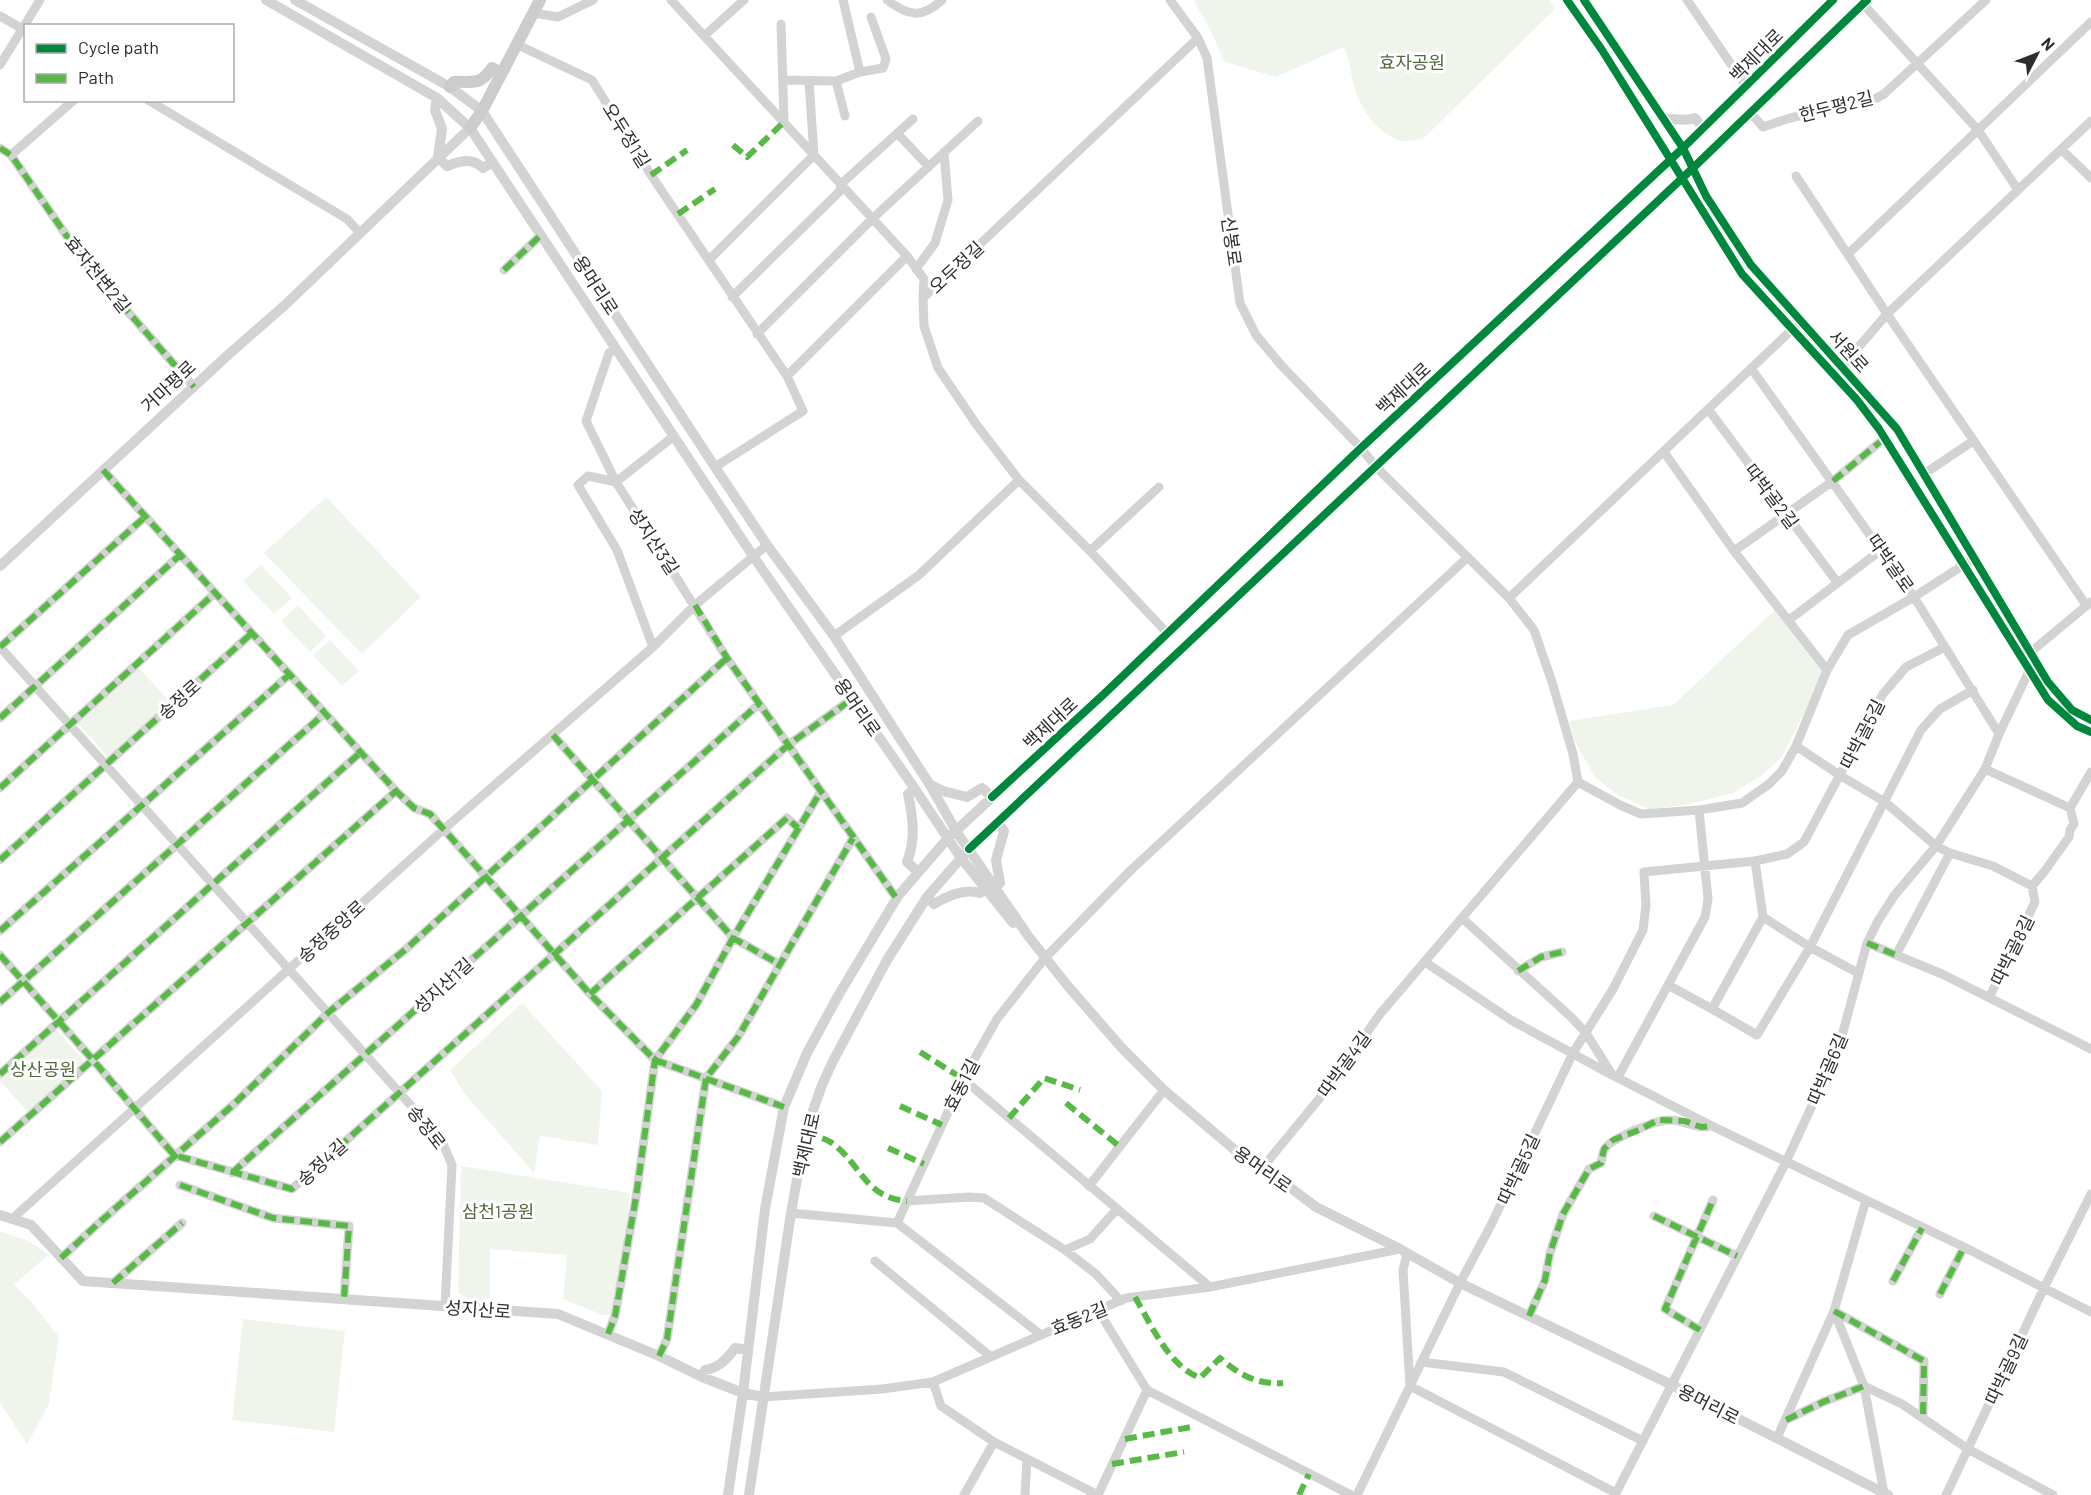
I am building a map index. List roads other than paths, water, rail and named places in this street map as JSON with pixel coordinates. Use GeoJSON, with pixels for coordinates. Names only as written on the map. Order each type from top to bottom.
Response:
{"type":"FeatureCollection","features":[{"type":"Feature","properties":{"kind":"main road","name":"거마평로"},"geometry":{"type":"LineString","coordinates":[[470,128],[482,111],[540,0]]}},
{"type":"Feature","properties":{"kind":"main road"},"geometry":{"type":"LineString","coordinates":[[450,87],[454,82],[478,82],[485,78],[492,68],[501,73]]}},
{"type":"Feature","properties":{"kind":"street"},"geometry":{"type":"LineString","coordinates":[[27,24],[40,0]]}},
{"type":"Feature","properties":{"kind":"street","name":"용머리로"},"geometry":{"type":"LineString","coordinates":[[266,0],[437,98],[470,128],[753,556],[915,789],[952,834],[969,849],[990,889],[1015,925],[1029,937],[1121,1047],[1164,1090],[1242,1156],[1263,1167],[1316,1207],[1404,1251],[1460,1283],[1672,1385],[1886,1494]]}},
{"type":"Feature","properties":{"kind":"street"},"geometry":{"type":"LineString","coordinates":[[533,13],[558,17],[593,0]]}},
{"type":"Feature","properties":{"kind":"street","name":"오두정길"},"geometry":{"type":"LineString","coordinates":[[671,0],[907,256],[924,279],[922,298]]}},
{"type":"Feature","properties":{"kind":"street"},"geometry":{"type":"LineString","coordinates":[[704,36],[744,0]]}},
{"type":"Feature","properties":{"kind":"street"},"geometry":{"type":"LineString","coordinates":[[843,0],[860,72]]}},
{"type":"Feature","properties":{"kind":"street"},"geometry":{"type":"LineString","coordinates":[[887,0],[896,7],[911,13],[930,12],[942,0]]}},
{"type":"Feature","properties":{"kind":"street","name":"신봉로"},"geometry":{"type":"LineString","coordinates":[[1170,0],[1198,38],[1207,58],[1240,303],[1256,335],[1281,365],[1376,466],[1509,598],[1534,630],[1573,754],[1578,782]]}},
{"type":"Feature","properties":{"kind":"street","name":"서원로"},"geometry":{"type":"LineString","coordinates":[[1567,0],[1602,50],[1742,274],[1835,376],[1879,429],[1963,566],[2028,657],[2072,710],[2091,720]]}},
{"type":"Feature","properties":{"kind":"street","name":"서원로"},"geometry":{"type":"LineString","coordinates":[[1584,0],[1683,148],[1706,196],[1751,265],[1897,429],[2028,657],[2029,671],[2048,700],[2077,726],[2091,732]]}},
{"type":"Feature","properties":{"kind":"street"},"geometry":{"type":"LineString","coordinates":[[1688,0],[1746,86]]}},
{"type":"Feature","properties":{"kind":"street","name":"백제대로"},"geometry":{"type":"LineString","coordinates":[[728,1495],[765,1209],[784,1107],[807,1053],[838,996],[897,899],[952,834],[1683,148],[1833,0]]}},
{"type":"Feature","properties":{"kind":"street","name":"한두평2길"},"geometry":{"type":"LineString","coordinates":[[1750,112],[1763,127],[1790,118],[1876,98],[1919,63],[1986,0]]}},
{"type":"Feature","properties":{"kind":"street","name":"용머리로"},"geometry":{"type":"LineString","coordinates":[[300,1],[450,87],[482,111],[767,545],[834,636],[930,785],[961,858],[990,889]]}},
{"type":"Feature","properties":{"kind":"street"},"geometry":{"type":"LineString","coordinates":[[1865,2],[1978,130],[2018,190]]}},
{"type":"Feature","properties":{"kind":"street","name":"백제대로"},"geometry":{"type":"LineString","coordinates":[[749,1495],[805,1133],[822,1085],[886,960],[927,897],[969,849],[1693,168],[1865,2]]}},
{"type":"Feature","properties":{"kind":"street"},"geometry":{"type":"LineString","coordinates":[[0,16],[24,29],[0,65]]}},
{"type":"Feature","properties":{"kind":"street"},"geometry":{"type":"LineString","coordinates":[[783,80],[836,81],[860,72],[884,68],[886,59],[871,17]]}},
{"type":"Feature","properties":{"kind":"street"},"geometry":{"type":"LineString","coordinates":[[1848,254],[2091,22]]}},
{"type":"Feature","properties":{"kind":"street"},"geometry":{"type":"LineString","coordinates":[[781,24],[784,122]]}},
{"type":"Feature","properties":{"kind":"street","name":"오두정길"},"geometry":{"type":"LineString","coordinates":[[922,298],[1198,38]]}},
{"type":"Feature","properties":{"kind":"street","name":"오두정1길"},"geometry":{"type":"LineString","coordinates":[[516,44],[592,80],[651,175],[787,376]]}},
{"type":"Feature","properties":{"kind":"street"},"geometry":{"type":"LineString","coordinates":[[708,260],[813,155],[809,81]]}},
{"type":"Feature","properties":{"kind":"street"},"geometry":{"type":"LineString","coordinates":[[836,81],[845,116]]}},
{"type":"Feature","properties":{"kind":"street"},"geometry":{"type":"LineString","coordinates":[[437,98],[435,110],[442,129],[438,157],[447,166],[463,160],[478,162],[483,168],[493,162]]}},
{"type":"Feature","properties":{"kind":"street"},"geometry":{"type":"LineString","coordinates":[[11,155],[72,102]]}},
{"type":"Feature","properties":{"kind":"street"},"geometry":{"type":"LineString","coordinates":[[152,102],[347,219],[360,233]]}},
{"type":"Feature","properties":{"kind":"street"},"geometry":{"type":"LineString","coordinates":[[1664,118],[1686,121],[1695,118],[1704,128]]}},
{"type":"Feature","properties":{"kind":"street"},"geometry":{"type":"LineString","coordinates":[[732,297],[840,191],[841,184],[913,119]]}},
{"type":"Feature","properties":{"kind":"street"},"geometry":{"type":"LineString","coordinates":[[757,334],[872,219],[978,121]]}},
{"type":"Feature","properties":{"kind":"street"},"geometry":{"type":"LineString","coordinates":[[1835,376],[1887,314],[2091,121]]}},
{"type":"Feature","properties":{"kind":"street","name":"거마평로"},"geometry":{"type":"LineString","coordinates":[[0,566],[285,305],[470,128]]}},
{"type":"Feature","properties":{"kind":"street"},"geometry":{"type":"LineString","coordinates":[[897,133],[929,167]]}},
{"type":"Feature","properties":{"kind":"street","name":"효자천변2길"},"geometry":{"type":"LineString","coordinates":[[0,148],[11,155],[86,264],[194,387]]}},
{"type":"Feature","properties":{"kind":"street"},"geometry":{"type":"LineString","coordinates":[[2061,149],[2091,178]]}},
{"type":"Feature","properties":{"kind":"street"},"geometry":{"type":"LineString","coordinates":[[916,269],[935,243],[948,200],[944,152]]}},
{"type":"Feature","properties":{"kind":"street"},"geometry":{"type":"LineString","coordinates":[[1796,176],[1973,441],[2089,603],[2028,657]]}},
{"type":"Feature","properties":{"kind":"street"},"geometry":{"type":"LineString","coordinates":[[504,270],[541,235]]}},
{"type":"Feature","properties":{"kind":"street"},"geometry":{"type":"LineString","coordinates":[[715,467],[804,411],[787,376],[907,256]]}},
{"type":"Feature","properties":{"kind":"street"},"geometry":{"type":"LineString","coordinates":[[922,298],[924,326],[938,368],[948,384],[1019,480],[1090,550],[1167,633]]}},
{"type":"Feature","properties":{"kind":"street"},"geometry":{"type":"LineString","coordinates":[[1509,598],[1801,321]]}},
{"type":"Feature","properties":{"kind":"street","name":"성지산3길"},"geometry":{"type":"LineString","coordinates":[[616,349],[609,353],[586,421],[616,482],[727,658],[897,899]]}},
{"type":"Feature","properties":{"kind":"street"},"geometry":{"type":"LineString","coordinates":[[1751,368],[1833,481]]}},
{"type":"Feature","properties":{"kind":"street","name":"따박골2길"},"geometry":{"type":"LineString","coordinates":[[1707,409],[1837,582]]}},
{"type":"Feature","properties":{"kind":"street"},"geometry":{"type":"LineString","coordinates":[[653,647],[617,550],[578,485],[588,476],[616,482],[674,436]]}},
{"type":"Feature","properties":{"kind":"street"},"geometry":{"type":"LineString","coordinates":[[1924,474],[1973,441]]}},
{"type":"Feature","properties":{"kind":"street"},"geometry":{"type":"LineString","coordinates":[[1734,551],[1833,481],[1880,442]]}},
{"type":"Feature","properties":{"kind":"street"},"geometry":{"type":"LineString","coordinates":[[1664,452],[1734,551],[1827,670]]}},
{"type":"Feature","properties":{"kind":"street"},"geometry":{"type":"LineString","coordinates":[[103,470],[396,791],[414,808],[430,814],[590,994],[655,1060],[784,1107]]}},
{"type":"Feature","properties":{"kind":"street"},"geometry":{"type":"LineString","coordinates":[[834,636],[919,574],[1019,480]]}},
{"type":"Feature","properties":{"kind":"street","name":"따박골로"},"geometry":{"type":"LineString","coordinates":[[1833,481],[1914,597],[1945,647]]}},
{"type":"Feature","properties":{"kind":"street"},"geometry":{"type":"LineString","coordinates":[[1090,550],[1159,487]]}},
{"type":"Feature","properties":{"kind":"street","name":"송정로"},"geometry":{"type":"LineString","coordinates":[[145,517],[0,647],[441,1139],[452,1165],[445,1306]]}},
{"type":"Feature","properties":{"kind":"street","name":"송정중앙로"},"geometry":{"type":"LineString","coordinates":[[12,1219],[444,829],[653,647],[695,605],[767,545]]}},
{"type":"Feature","properties":{"kind":"street"},"geometry":{"type":"LineString","coordinates":[[1789,620],[1881,550]]}},
{"type":"Feature","properties":{"kind":"street"},"geometry":{"type":"LineString","coordinates":[[0,718],[180,555]]}},
{"type":"Feature","properties":{"kind":"street"},"geometry":{"type":"LineString","coordinates":[[1045,958],[1130,871],[1468,557]]}},
{"type":"Feature","properties":{"kind":"street"},"geometry":{"type":"LineString","coordinates":[[1578,782],[1641,814],[1699,810],[1742,803],[1769,784],[1782,771],[1796,746],[1827,670],[1848,635],[1914,597],[1973,559]]}},
{"type":"Feature","properties":{"kind":"street"},"geometry":{"type":"LineString","coordinates":[[0,788],[215,593]]}},
{"type":"Feature","properties":{"kind":"street","name":"송정로"},"geometry":{"type":"LineString","coordinates":[[0,860],[252,633]]}},
{"type":"Feature","properties":{"kind":"street"},"geometry":{"type":"LineString","coordinates":[[1945,647],[1999,734]]}},
{"type":"Feature","properties":{"kind":"street","name":"따박골5길"},"geometry":{"type":"LineString","coordinates":[[1357,1495],[1460,1283],[1491,1225],[1573,1053],[1612,989],[1642,930],[1646,905],[1644,872],[1755,861],[1787,854],[1804,842],[1883,694],[1906,668],[1945,647]]}},
{"type":"Feature","properties":{"kind":"street"},"geometry":{"type":"LineString","coordinates":[[61,1258],[174,1155],[234,1104],[329,1012],[406,949],[727,658]]}},
{"type":"Feature","properties":{"kind":"street","name":"따박골6길"},"geometry":{"type":"LineString","coordinates":[[1616,1494],[1786,1162],[1839,1047],[1867,943],[1878,921],[1894,896],[1936,846],[1984,769],[2029,671]]}},
{"type":"Feature","properties":{"kind":"street"},"geometry":{"type":"LineString","coordinates":[[0,931],[290,674]]}},
{"type":"Feature","properties":{"kind":"street"},"geometry":{"type":"LineString","coordinates":[[1668,985],[1757,1035],[1810,946],[1921,730],[1940,709],[1973,690]]}},
{"type":"Feature","properties":{"kind":"street"},"geometry":{"type":"LineString","coordinates":[[555,955],[788,745],[852,699]]}},
{"type":"Feature","properties":{"kind":"street","name":"성지산1길"},"geometry":{"type":"LineString","coordinates":[[365,1055],[759,704]]}},
{"type":"Feature","properties":{"kind":"street"},"geometry":{"type":"LineString","coordinates":[[0,1002],[325,713]]}},
{"type":"Feature","properties":{"kind":"street"},"geometry":{"type":"LineString","coordinates":[[552,735],[733,938],[779,964]]}},
{"type":"Feature","properties":{"kind":"street"},"geometry":{"type":"LineString","coordinates":[[1796,746],[1840,776],[1885,802],[1936,846],[1993,867],[2032,886],[2065,844],[2074,824],[2070,808],[2091,772]]}},
{"type":"Feature","properties":{"kind":"street"},"geometry":{"type":"LineString","coordinates":[[0,1074],[361,752]]}},
{"type":"Feature","properties":{"kind":"street"},"geometry":{"type":"LineString","coordinates":[[1984,769],[2070,808]]}},
{"type":"Feature","properties":{"kind":"street","name":"따박골4길"},"geometry":{"type":"LineString","coordinates":[[1263,1167],[1328,1088],[1380,1014],[1578,782]]}},
{"type":"Feature","properties":{"kind":"street"},"geometry":{"type":"LineString","coordinates":[[930,785],[967,797],[982,788],[992,797]]}},
{"type":"Feature","properties":{"kind":"street"},"geometry":{"type":"LineString","coordinates":[[915,789],[908,794],[914,824],[911,851],[907,862],[918,872]]}},
{"type":"Feature","properties":{"kind":"street"},"geometry":{"type":"LineString","coordinates":[[0,1142],[396,791]]}},
{"type":"Feature","properties":{"kind":"street"},"geometry":{"type":"LineString","coordinates":[[608,1334],[615,1316],[636,1197],[655,1060],[696,1005],[733,938],[821,791]]}},
{"type":"Feature","properties":{"kind":"street"},"geometry":{"type":"LineString","coordinates":[[1615,1076],[1705,917],[1708,898],[1699,810]]}},
{"type":"Feature","properties":{"kind":"street"},"geometry":{"type":"LineString","coordinates":[[590,994],[788,818],[798,828]]}},
{"type":"Feature","properties":{"kind":"street"},"geometry":{"type":"LineString","coordinates":[[927,897],[934,904],[949,895],[980,893],[1000,884],[996,860],[1004,831],[998,823]]}},
{"type":"Feature","properties":{"kind":"street"},"geometry":{"type":"LineString","coordinates":[[659,1356],[667,1339],[706,1078],[738,1037],[853,838]]}},
{"type":"Feature","properties":{"kind":"street"},"geometry":{"type":"LineString","coordinates":[[1896,955],[1950,853]]}},
{"type":"Feature","properties":{"kind":"street"},"geometry":{"type":"LineString","coordinates":[[1712,1009],[1763,917],[1755,861]]}},
{"type":"Feature","properties":{"kind":"street","name":"따박골8길"},"geometry":{"type":"LineString","coordinates":[[1989,998],[2035,902],[2032,886]]}},
{"type":"Feature","properties":{"kind":"street"},"geometry":{"type":"LineString","coordinates":[[1763,917],[1858,973]]}},
{"type":"Feature","properties":{"kind":"street"},"geometry":{"type":"LineString","coordinates":[[1462,918],[1570,1016],[1586,1033],[1615,1076]]}},
{"type":"Feature","properties":{"kind":"street"},"geometry":{"type":"LineString","coordinates":[[1867,943],[1989,998],[2091,1049]]}},
{"type":"Feature","properties":{"kind":"street"},"geometry":{"type":"LineString","coordinates":[[1518,971],[1541,957],[1562,952]]}},
{"type":"Feature","properties":{"kind":"street","name":"송정로"},"geometry":{"type":"LineString","coordinates":[[400,1093],[555,955]]}},
{"type":"Feature","properties":{"kind":"street"},"geometry":{"type":"LineString","coordinates":[[0,956],[174,1155]]}},
{"type":"Feature","properties":{"kind":"street","name":"효동1길"},"geometry":{"type":"LineString","coordinates":[[897,1223],[963,1079],[998,1018],[1045,958]]}},
{"type":"Feature","properties":{"kind":"street"},"geometry":{"type":"LineString","coordinates":[[1425,962],[1511,1020],[1615,1076],[1712,1126],[1964,1247],[2091,1312]]}},
{"type":"Feature","properties":{"kind":"street"},"geometry":{"type":"LineString","coordinates":[[232,1173],[365,1055]]}},
{"type":"Feature","properties":{"kind":"street"},"geometry":{"type":"LineString","coordinates":[[963,1079],[1210,1287]]}},
{"type":"Feature","properties":{"kind":"street"},"geometry":{"type":"LineString","coordinates":[[1089,1186],[1164,1090]]}},
{"type":"Feature","properties":{"kind":"street","name":"송정4길"},"geometry":{"type":"LineString","coordinates":[[174,1155],[292,1189],[400,1093]]}},
{"type":"Feature","properties":{"kind":"street"},"geometry":{"type":"LineString","coordinates":[[1529,1316],[1545,1280],[1550,1253],[1563,1214],[1589,1169],[1601,1163],[1604,1149],[1613,1140],[1658,1120],[1685,1121],[1701,1127],[1712,1126]]}},
{"type":"Feature","properties":{"kind":"street"},"geometry":{"type":"LineString","coordinates":[[180,1185],[273,1218],[350,1226],[344,1299]]}},
{"type":"Feature","properties":{"kind":"street","name":"따박골9길"},"geometry":{"type":"LineString","coordinates":[[1946,1495],[2091,1194]]}},
{"type":"Feature","properties":{"kind":"street"},"geometry":{"type":"LineString","coordinates":[[907,1201],[958,1197],[984,1198],[1065,1250],[1078,1263],[1096,1274],[1121,1301]]}},
{"type":"Feature","properties":{"kind":"street"},"geometry":{"type":"LineString","coordinates":[[1700,1330],[1665,1309],[1713,1200]]}},
{"type":"Feature","properties":{"kind":"street"},"geometry":{"type":"LineString","coordinates":[[1777,1438],[1834,1311],[1866,1200]]}},
{"type":"Feature","properties":{"kind":"street"},"geometry":{"type":"LineString","coordinates":[[1065,1250],[1090,1239],[1117,1209]]}},
{"type":"Feature","properties":{"kind":"street"},"geometry":{"type":"LineString","coordinates":[[791,1213],[897,1223],[1040,1334]]}},
{"type":"Feature","properties":{"kind":"street","name":"성지산로"},"geometry":{"type":"LineString","coordinates":[[0,1215],[31,1225],[83,1281],[558,1314],[659,1356],[702,1377],[743,1393],[763,1397]]}},
{"type":"Feature","properties":{"kind":"street"},"geometry":{"type":"LineString","coordinates":[[1654,1216],[1737,1256]]}},
{"type":"Feature","properties":{"kind":"street"},"geometry":{"type":"LineString","coordinates":[[113,1283],[182,1223]]}},
{"type":"Feature","properties":{"kind":"street"},"geometry":{"type":"LineString","coordinates":[[1893,1281],[1922,1228]]}},
{"type":"Feature","properties":{"kind":"street"},"geometry":{"type":"LineString","coordinates":[[1940,1294],[1964,1247]]}},
{"type":"Feature","properties":{"kind":"street"},"geometry":{"type":"LineString","coordinates":[[1404,1251],[1402,1270],[1410,1386],[1616,1494]]}},
{"type":"Feature","properties":{"kind":"street","name":"효동2길"},"geometry":{"type":"LineString","coordinates":[[763,1397],[882,1389],[933,1382],[1126,1298],[1210,1287],[1404,1251]]}},
{"type":"Feature","properties":{"kind":"street"},"geometry":{"type":"LineString","coordinates":[[875,1261],[991,1357]]}},
{"type":"Feature","properties":{"kind":"street"},"geometry":{"type":"LineString","coordinates":[[1098,1310],[1147,1390],[1351,1495]]}},
{"type":"Feature","properties":{"kind":"street"},"geometry":{"type":"LineString","coordinates":[[1834,1311],[1924,1361],[1923,1417]]}},
{"type":"Feature","properties":{"kind":"street"},"geometry":{"type":"LineString","coordinates":[[1834,1311],[1864,1386],[1886,1494]]}},
{"type":"Feature","properties":{"kind":"street"},"geometry":{"type":"LineString","coordinates":[[702,1377],[705,1370],[713,1369],[726,1360],[735,1348],[748,1350]]}},
{"type":"Feature","properties":{"kind":"street"},"geometry":{"type":"LineString","coordinates":[[1421,1362],[1504,1372],[1643,1442]]}},
{"type":"Feature","properties":{"kind":"street"},"geometry":{"type":"LineString","coordinates":[[933,1382],[941,1406],[994,1442],[1098,1495],[1147,1390]]}},
{"type":"Feature","properties":{"kind":"street"},"geometry":{"type":"LineString","coordinates":[[1786,1420],[1864,1386],[1902,1404],[1968,1449],[2053,1495]]}},
{"type":"Feature","properties":{"kind":"street"},"geometry":{"type":"LineString","coordinates":[[964,1495],[994,1442]]}},
{"type":"Feature","properties":{"kind":"street"},"geometry":{"type":"LineString","coordinates":[[1025,1495],[1027,1459]]}},
{"type":"Feature","properties":{"kind":"park label","name":"효자공원"},"geometry":{"type":"Point","coordinates":[1412,62]}},
{"type":"Feature","properties":{"kind":"park label","name":"상산공원"},"geometry":{"type":"Point","coordinates":[43,1069]}},
{"type":"Feature","properties":{"kind":"park label","name":"삼천1공원"},"geometry":{"type":"Point","coordinates":[498,1211]}}]}
